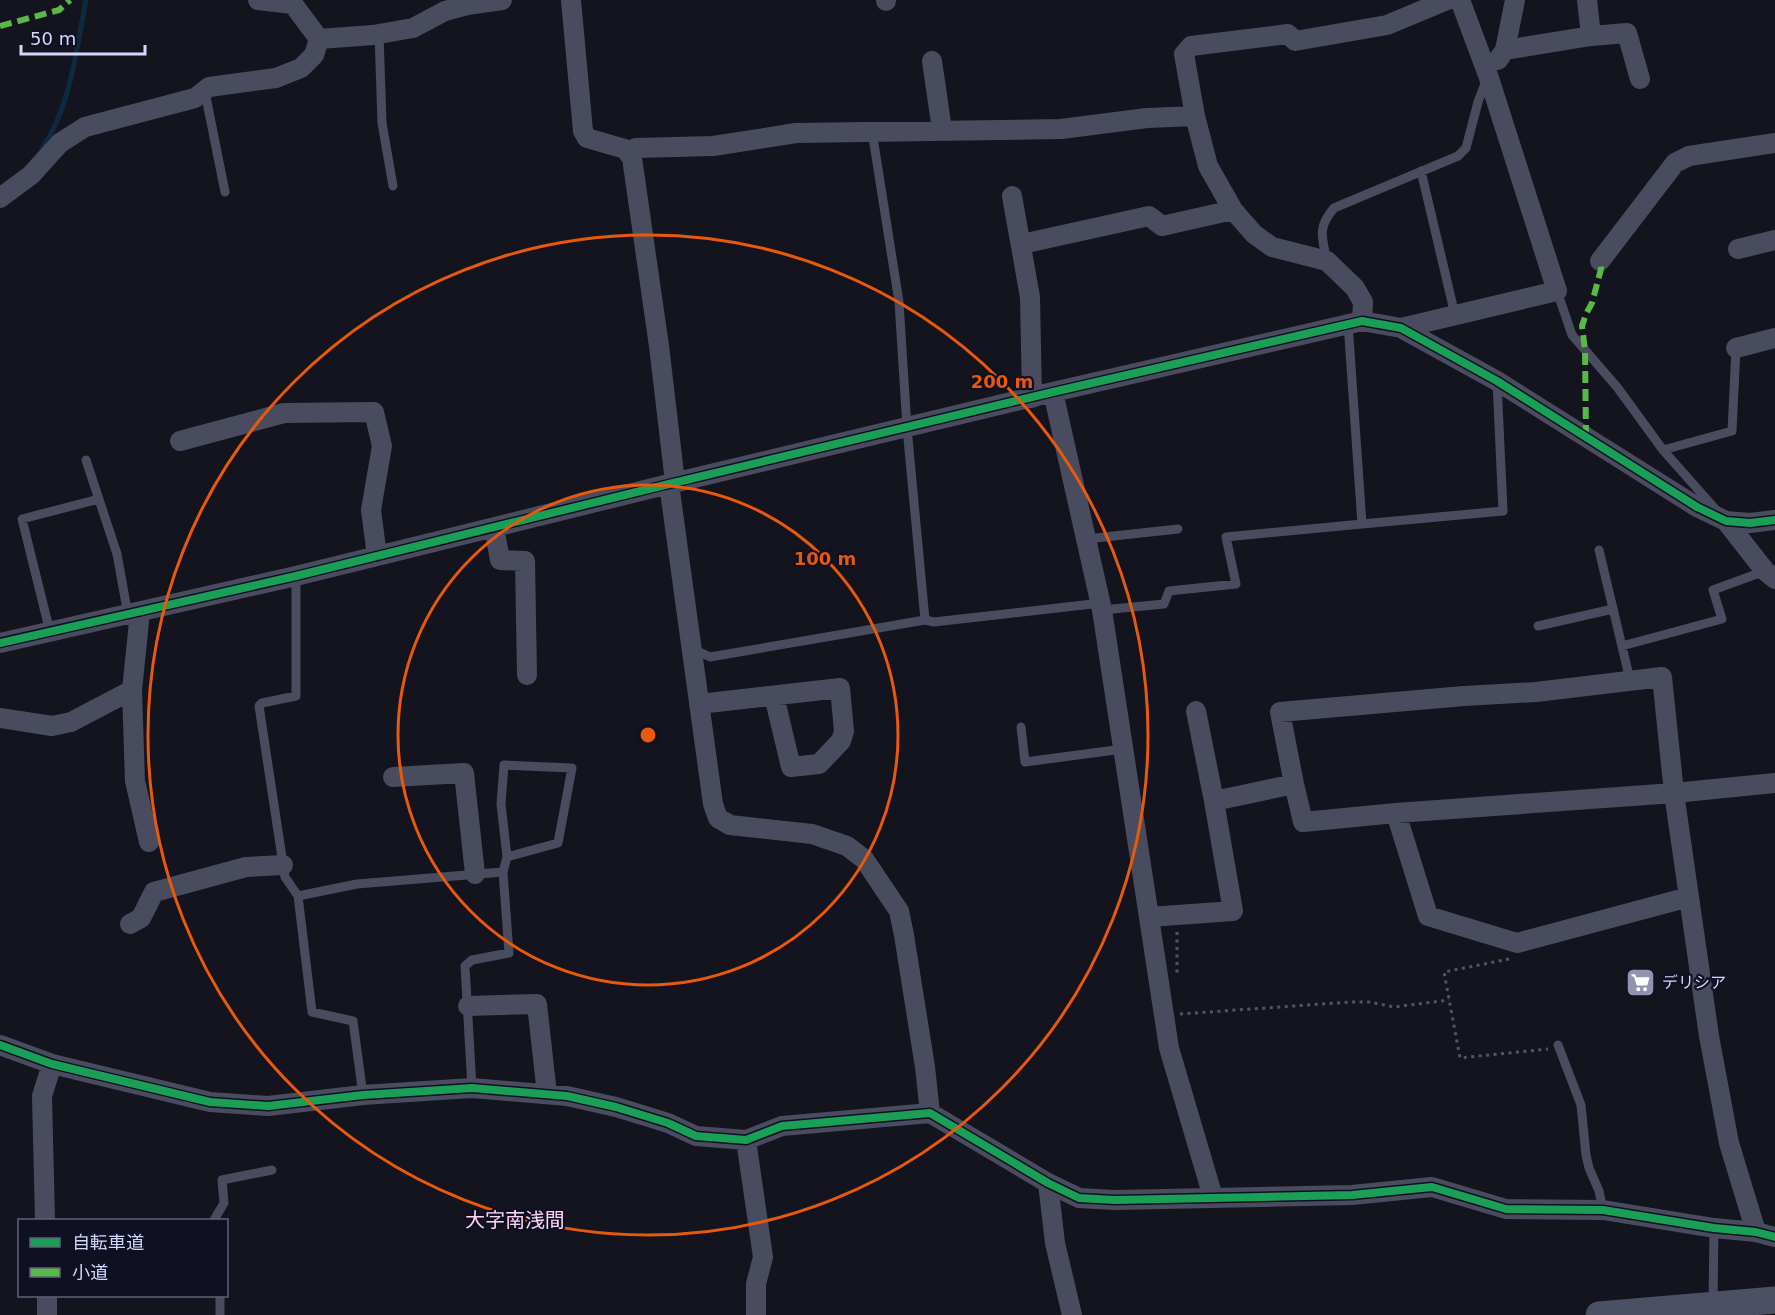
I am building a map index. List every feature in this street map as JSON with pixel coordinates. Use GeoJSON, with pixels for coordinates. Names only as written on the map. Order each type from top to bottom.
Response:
{"type":"FeatureCollection","features":[{"type":"Feature","properties":{"kind":"street"},"geometry":{"type":"LineString","coordinates":[[258,0],[293,4],[319,39]]}},
{"type":"Feature","properties":{"kind":"street"},"geometry":{"type":"LineString","coordinates":[[319,39],[379,34],[413,28],[445,11],[502,0]]}},
{"type":"Feature","properties":{"kind":"street"},"geometry":{"type":"LineString","coordinates":[[571,0],[583,131],[587,138],[625,149],[632,158],[660,358],[690,647],[713,804],[718,818],[730,825],[812,834],[847,846],[864,859],[898,911],[904,935],[925,1067],[930,1113]]}},
{"type":"Feature","properties":{"kind":"street"},"geometry":{"type":"LineString","coordinates":[[1355,322],[1363,302],[1355,288],[1327,261],[1272,247],[1254,234],[1233,210],[1208,166],[1184,54],[1191,46],[1288,34],[1295,41],[1387,25],[1448,0]]}},
{"type":"Feature","properties":{"kind":"street"},"geometry":{"type":"LineString","coordinates":[[0,643],[296,576],[672,483],[1355,322],[1401,328],[1557,291],[1488,75],[1460,0]]}},
{"type":"Feature","properties":{"kind":"street"},"geometry":{"type":"LineString","coordinates":[[1587,0],[1591,36]]}},
{"type":"Feature","properties":{"kind":"street"},"geometry":{"type":"LineString","coordinates":[[1488,75],[1505,50],[1521,1]]}},
{"type":"Feature","properties":{"kind":"street"},"geometry":{"type":"LineString","coordinates":[[1505,50],[1591,36],[1627,33],[1640,79]]}},
{"type":"Feature","properties":{"kind":"street"},"geometry":{"type":"LineString","coordinates":[[0,198],[31,175],[60,143],[85,127],[195,98],[208,87],[276,78],[301,68],[314,55],[319,39]]}},
{"type":"Feature","properties":{"kind":"street"},"geometry":{"type":"LineString","coordinates":[[932,61],[942,130]]}},
{"type":"Feature","properties":{"kind":"street"},"geometry":{"type":"LineString","coordinates":[[628,152],[636,148],[713,146],[796,133],[1060,129],[1147,118],[1196,116]]}},
{"type":"Feature","properties":{"kind":"street"},"geometry":{"type":"LineString","coordinates":[[1600,261],[1675,163],[1689,156],[1775,143]]}},
{"type":"Feature","properties":{"kind":"street"},"geometry":{"type":"LineString","coordinates":[[1012,196],[1030,297],[1032,398]]}},
{"type":"Feature","properties":{"kind":"street"},"geometry":{"type":"LineString","coordinates":[[1022,244],[1149,216],[1162,226],[1233,210]]}},
{"type":"Feature","properties":{"kind":"street"},"geometry":{"type":"LineString","coordinates":[[1738,249],[1775,240]]}},
{"type":"Feature","properties":{"kind":"street"},"geometry":{"type":"LineString","coordinates":[[1401,328],[1497,381],[1697,507],[1726,521],[1750,523],[1775,520]]}},
{"type":"Feature","properties":{"kind":"street"},"geometry":{"type":"LineString","coordinates":[[1736,348],[1775,338]]}},
{"type":"Feature","properties":{"kind":"street"},"geometry":{"type":"LineString","coordinates":[[1053,392],[1102,607],[1169,1048],[1213,1197]]}},
{"type":"Feature","properties":{"kind":"street"},"geometry":{"type":"LineString","coordinates":[[180,441],[284,412],[374,412],[382,446],[371,510],[377,556]]}},
{"type":"Feature","properties":{"kind":"street"},"geometry":{"type":"LineString","coordinates":[[1726,521],[1770,575]]}},
{"type":"Feature","properties":{"kind":"street"},"geometry":{"type":"LineString","coordinates":[[494,527],[500,560],[525,561],[527,675]]}},
{"type":"Feature","properties":{"kind":"street"},"geometry":{"type":"LineString","coordinates":[[134,613],[132,690],[135,781],[149,842]]}},
{"type":"Feature","properties":{"kind":"street"},"geometry":{"type":"LineString","coordinates":[[0,1045],[52,1064],[210,1102],[268,1106],[363,1095],[472,1088],[567,1096],[616,1107],[668,1123],[696,1136],[747,1140],[782,1126],[930,1113],[1047,1183],[1079,1198],[1115,1200],[1352,1195],[1432,1187],[1506,1209],[1603,1210],[1766,1235],[1729,1143],[1709,1036],[1674,793],[1662,677],[1536,692],[1280,712],[1303,822],[1674,793],[1775,783]]}},
{"type":"Feature","properties":{"kind":"street"},"geometry":{"type":"LineString","coordinates":[[699,704],[840,688],[844,731],[841,741],[819,764],[791,767],[774,696]]}},
{"type":"Feature","properties":{"kind":"street"},"geometry":{"type":"LineString","coordinates":[[0,718],[52,726],[62,724],[71,722],[132,690]]}},
{"type":"Feature","properties":{"kind":"street"},"geometry":{"type":"LineString","coordinates":[[1149,917],[1233,911],[1196,711]]}},
{"type":"Feature","properties":{"kind":"street"},"geometry":{"type":"LineString","coordinates":[[393,777],[464,773],[475,874]]}},
{"type":"Feature","properties":{"kind":"street"},"geometry":{"type":"LineString","coordinates":[[1214,801],[1294,784]]}},
{"type":"Feature","properties":{"kind":"street"},"geometry":{"type":"LineString","coordinates":[[1396,813],[1428,916],[1517,943],[1689,897]]}},
{"type":"Feature","properties":{"kind":"street"},"geometry":{"type":"LineString","coordinates":[[130,924],[141,918],[154,892],[246,867],[283,865]]}},
{"type":"Feature","properties":{"kind":"street"},"geometry":{"type":"LineString","coordinates":[[468,1006],[537,1004],[547,1094]]}},
{"type":"Feature","properties":{"kind":"street"},"geometry":{"type":"LineString","coordinates":[[45,1219],[42,1096],[52,1064]]}},
{"type":"Feature","properties":{"kind":"street"},"geometry":{"type":"LineString","coordinates":[[747,1140],[763,1257],[756,1284],[756,1315]]}},
{"type":"Feature","properties":{"kind":"street"},"geometry":{"type":"LineString","coordinates":[[1047,1183],[1055,1243],[1072,1315]]}},
{"type":"Feature","properties":{"kind":"street"},"geometry":{"type":"LineString","coordinates":[[46,1297],[47,1315]]}},
{"type":"Feature","properties":{"kind":"street"},"geometry":{"type":"LineString","coordinates":[[1599,1315],[1775,1300]]}},
{"type":"Feature","properties":{"kind":"lane"},"geometry":{"type":"LineString","coordinates":[[379,34],[382,123],[393,186]]}},
{"type":"Feature","properties":{"kind":"lane"},"geometry":{"type":"LineString","coordinates":[[1327,261],[1322,233],[1325,219],[1334,208],[1458,156],[1466,148],[1488,75]]}},
{"type":"Feature","properties":{"kind":"lane"},"geometry":{"type":"LineString","coordinates":[[205,90],[225,192]]}},
{"type":"Feature","properties":{"kind":"lane"},"geometry":{"type":"LineString","coordinates":[[873,131],[899,302],[907,428],[926,620]]}},
{"type":"Feature","properties":{"kind":"lane"},"geometry":{"type":"LineString","coordinates":[[1421,171],[1455,315]]}},
{"type":"Feature","properties":{"kind":"lane"},"geometry":{"type":"LineString","coordinates":[[1557,291],[1572,335],[1617,387],[1663,450],[1726,521]]}},
{"type":"Feature","properties":{"kind":"lane"},"geometry":{"type":"LineString","coordinates":[[1355,322],[1362,524]]}},
{"type":"Feature","properties":{"kind":"lane"},"geometry":{"type":"LineString","coordinates":[[1663,450],[1732,431],[1736,348]]}},
{"type":"Feature","properties":{"kind":"lane"},"geometry":{"type":"LineString","coordinates":[[690,647],[710,657],[926,620],[934,622],[1164,603],[1169,591],[1236,584],[1226,537],[1503,511],[1497,381]]}},
{"type":"Feature","properties":{"kind":"lane"},"geometry":{"type":"LineString","coordinates":[[86,460],[134,613]]}},
{"type":"Feature","properties":{"kind":"lane"},"geometry":{"type":"LineString","coordinates":[[50,632],[22,519],[99,499]]}},
{"type":"Feature","properties":{"kind":"lane"},"geometry":{"type":"LineString","coordinates":[[1086,539],[1178,529]]}},
{"type":"Feature","properties":{"kind":"lane"},"geometry":{"type":"LineString","coordinates":[[1599,550],[1630,680]]}},
{"type":"Feature","properties":{"kind":"lane"},"geometry":{"type":"LineString","coordinates":[[1622,646],[1722,619],[1713,591],[1770,575]]}},
{"type":"Feature","properties":{"kind":"lane"},"geometry":{"type":"LineString","coordinates":[[296,576],[296,696],[260,706],[285,877],[298,896],[312,1012],[353,1021],[363,1095]]}},
{"type":"Feature","properties":{"kind":"lane"},"geometry":{"type":"LineString","coordinates":[[1538,626],[1613,609]]}},
{"type":"Feature","properties":{"kind":"lane"},"geometry":{"type":"LineString","coordinates":[[1021,727],[1025,762],[1123,749]]}},
{"type":"Feature","properties":{"kind":"lane"},"geometry":{"type":"LineString","coordinates":[[472,1088],[465,966],[472,960],[509,953],[503,872],[507,857],[501,804],[504,765],[572,768],[558,843],[507,857]]}},
{"type":"Feature","properties":{"kind":"lane"},"geometry":{"type":"LineString","coordinates":[[298,896],[357,884],[503,872]]}},
{"type":"Feature","properties":{"kind":"lane"},"geometry":{"type":"LineString","coordinates":[[1558,1046],[1581,1104],[1586,1155],[1603,1210]]}},
{"type":"Feature","properties":{"kind":"lane"},"geometry":{"type":"LineString","coordinates":[[215,1219],[224,1203],[222,1180],[272,1170]]}},
{"type":"Feature","properties":{"kind":"lane"},"geometry":{"type":"LineString","coordinates":[[1713,1305],[1714,1228]]}},
{"type":"Feature","properties":{"kind":"lane"},"geometry":{"type":"LineString","coordinates":[[220,1297],[220,1315]]}},
{"type":"Feature","properties":{"kind":"path"},"geometry":{"type":"LineString","coordinates":[[1177,915],[1178,981]]}},
{"type":"Feature","properties":{"kind":"path"},"geometry":{"type":"LineString","coordinates":[[1517,943],[1517,958],[1444,972],[1460,1058],[1558,1046]]}},
{"type":"Feature","properties":{"kind":"path"},"geometry":{"type":"LineString","coordinates":[[1178,1014],[1351,1002],[1369,1002],[1394,1007],[1449,1000]]}},
{"type":"Feature","properties":{"kind":"waterway"},"geometry":{"type":"LineString","coordinates":[[42,149],[60,115],[66,96],[86,0]]}},
{"type":"Feature","properties":{"kind":"marked path"},"geometry":{"type":"LineString","coordinates":[[0,26],[59,10],[70,0]]}},
{"type":"Feature","properties":{"kind":"marked path"},"geometry":{"type":"LineString","coordinates":[[1586,437],[1585,350],[1582,326],[1592,303],[1601,269],[1600,261]]}},
{"type":"Feature","properties":{"kind":"cycle path"},"geometry":{"type":"LineString","coordinates":[[0,643],[296,576],[1053,392],[1362,321],[1401,328],[1497,381],[1697,507],[1726,521],[1750,523],[1775,520]]}},
{"type":"Feature","properties":{"kind":"cycle path"},"geometry":{"type":"LineString","coordinates":[[0,1045],[52,1064],[210,1102],[268,1106],[363,1095],[472,1088],[567,1096],[616,1107],[668,1123],[696,1136],[746,1140],[782,1126],[930,1113],[1048,1183],[1079,1198],[1115,1200],[1352,1195],[1432,1187],[1506,1209],[1603,1210],[1714,1228],[1756,1232],[1775,1237]]}},
{"type":"Feature","properties":{"kind":"place","name":"デリシア"},"geometry":{"type":"Point","coordinates":[1641,982]}},
{"type":"Feature","properties":{"kind":"district","name":"大字南浅間"},"geometry":{"type":"Point","coordinates":[515,1220]}}]}
